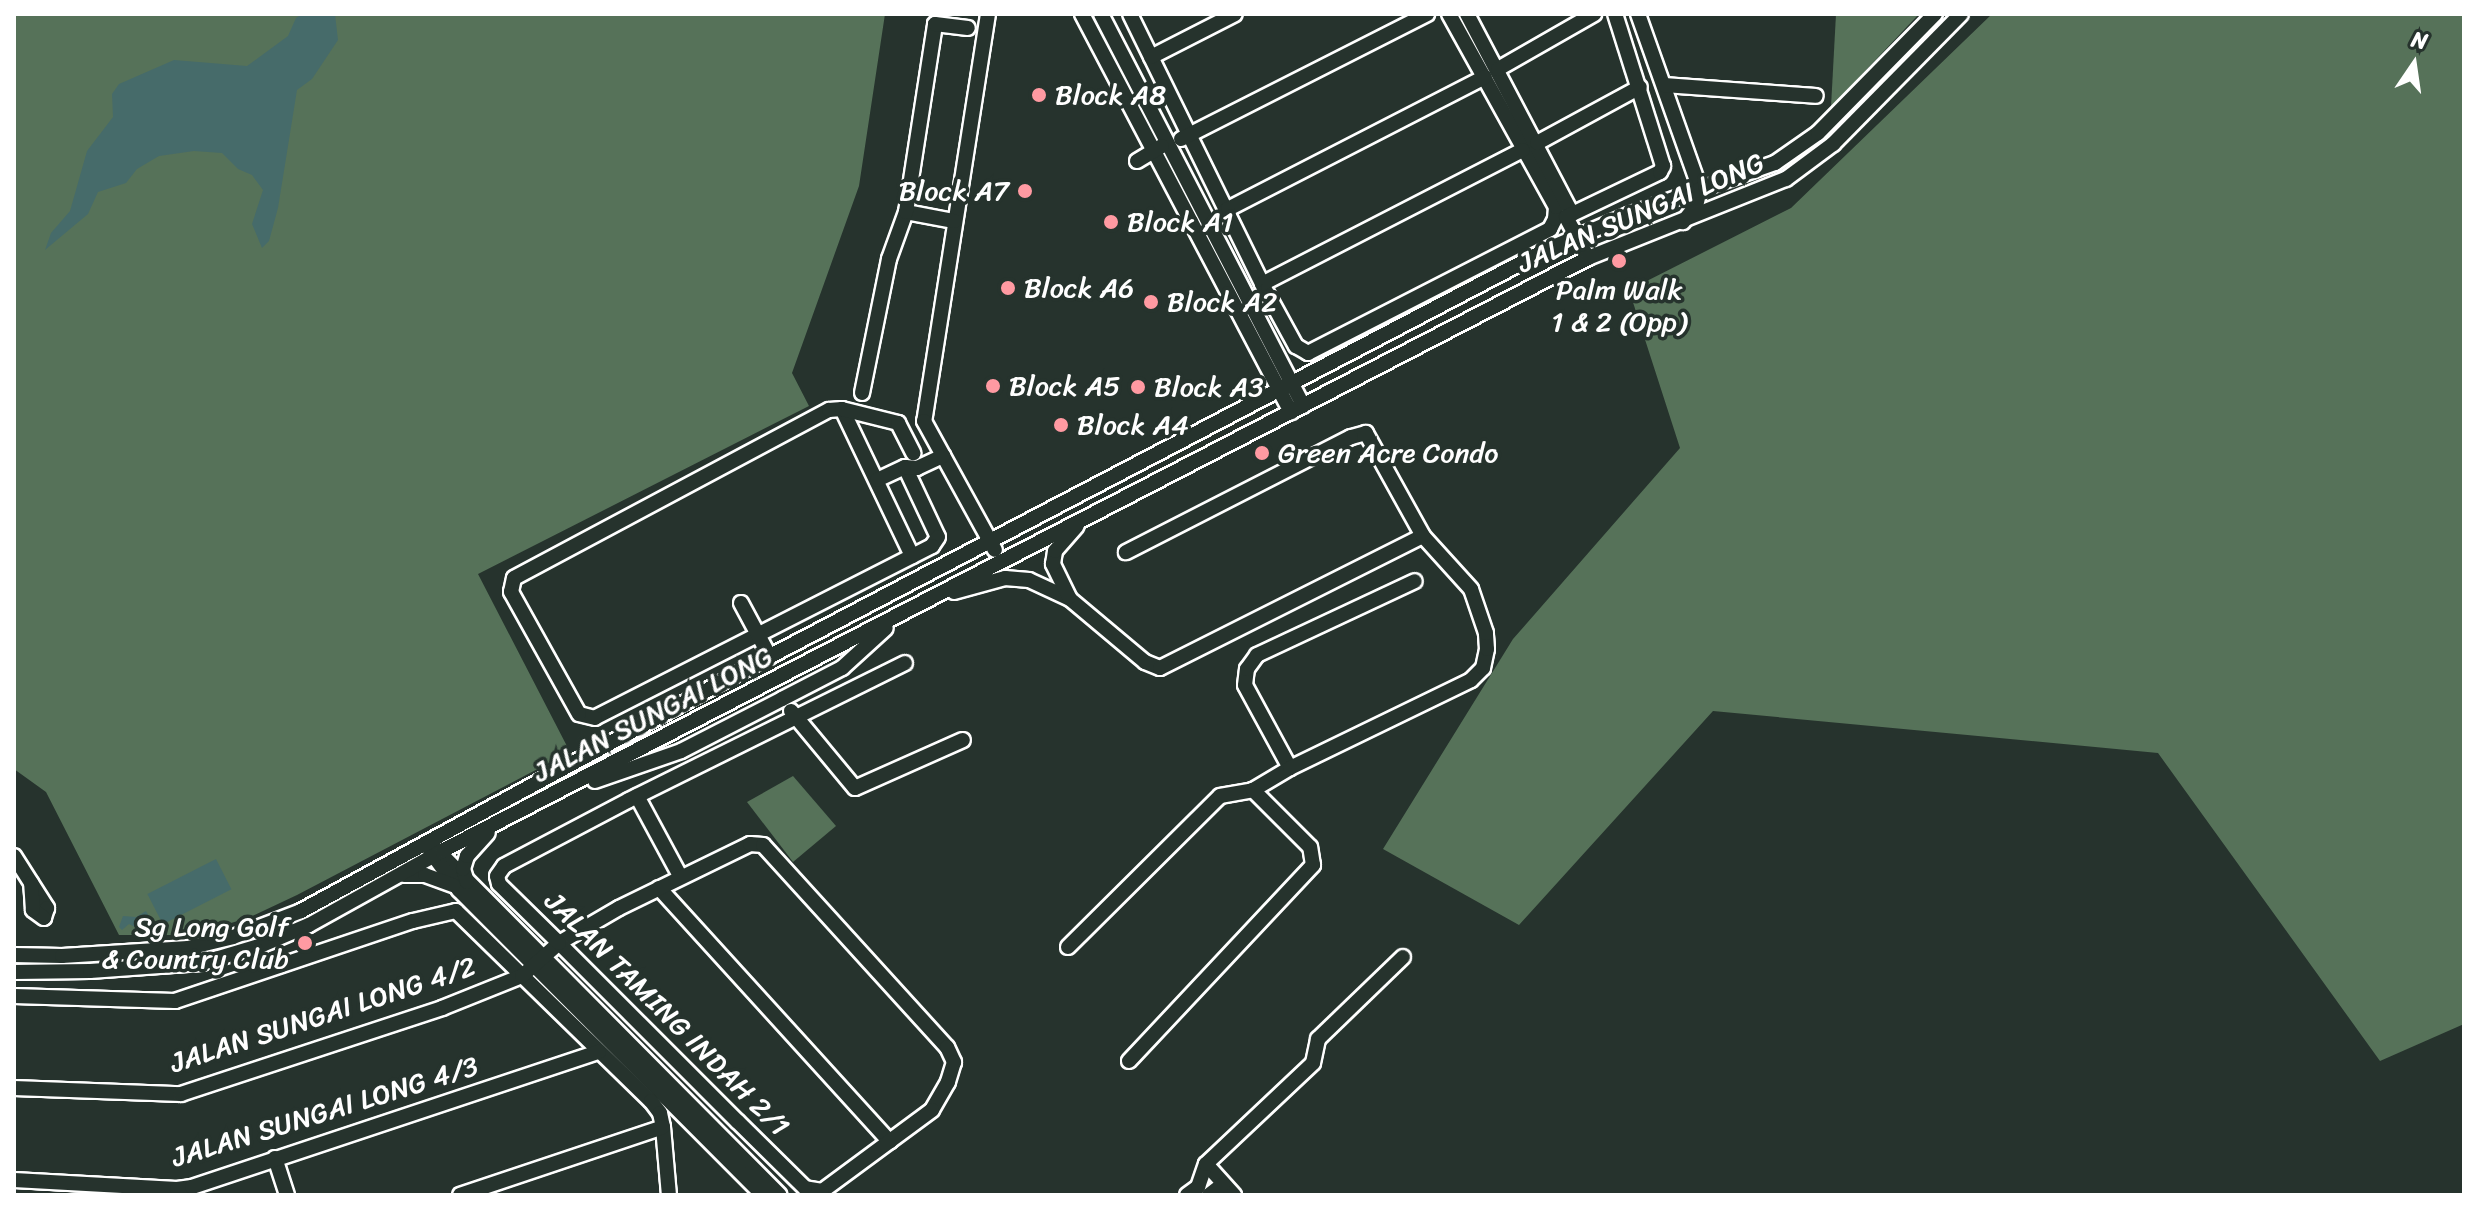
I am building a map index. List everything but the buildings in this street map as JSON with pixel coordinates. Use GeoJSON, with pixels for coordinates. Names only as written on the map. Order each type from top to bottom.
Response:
{"type":"FeatureCollection","features":[{"type":"Feature","properties":{"kind":"street"},"geometry":{"type":"LineString","coordinates":[[988,14],[924,421],[1001,562]]}},
{"type":"Feature","properties":{"kind":"street"},"geometry":{"type":"LineString","coordinates":[[1082,14],[1154,151],[1286,387]]}},
{"type":"Feature","properties":{"kind":"street"},"geometry":{"type":"LineString","coordinates":[[1101,14],[1169,143],[1297,409]]}},
{"type":"Feature","properties":{"kind":"street"},"geometry":{"type":"LineString","coordinates":[[1130,14],[1262,284],[1296,346],[1304,352],[1319,351],[1550,229],[1556,207],[1530,146]]}},
{"type":"Feature","properties":{"kind":"street"},"geometry":{"type":"LineString","coordinates":[[1151,57],[1235,14]]}},
{"type":"Feature","properties":{"kind":"street"},"geometry":{"type":"LineString","coordinates":[[1137,161],[1427,14]]}},
{"type":"Feature","properties":{"kind":"street"},"geometry":{"type":"LineString","coordinates":[[1449,14],[1491,73]]}},
{"type":"Feature","properties":{"kind":"street"},"geometry":{"type":"LineString","coordinates":[[1467,14],[1491,73],[1530,146],[1572,214]]}},
{"type":"Feature","properties":{"kind":"street"},"geometry":{"type":"LineString","coordinates":[[1226,210],[1491,73],[1594,14]]}},
{"type":"Feature","properties":{"kind":"street"},"geometry":{"type":"LineString","coordinates":[[1588,258],[1566,217],[1660,172],[1663,159],[1615,14]]}},
{"type":"Feature","properties":{"kind":"street"},"geometry":{"type":"LineString","coordinates":[[1638,14],[1700,189],[1696,206],[1683,223]]}},
{"type":"Feature","properties":{"kind":"street","name":"JALAN SUNGAI LONG"},"geometry":{"type":"LineString","coordinates":[[14,972],[90,971],[202,963],[262,945],[349,903],[400,875],[431,850],[444,832],[763,660],[1286,387],[1577,236],[1775,163],[1795,152],[1935,14]]}},
{"type":"Feature","properties":{"kind":"street","name":"JALAN SUNGAI LONG"},"geometry":{"type":"LineString","coordinates":[[14,955],[62,956],[188,948],[233,937],[301,911],[431,850],[501,822],[1588,258],[1683,223],[1786,179],[1833,144],[1961,14]]}},
{"type":"Feature","properties":{"kind":"street"},"geometry":{"type":"LineString","coordinates":[[862,393],[889,259],[906,212],[935,24],[968,28]]}},
{"type":"Feature","properties":{"kind":"street"},"geometry":{"type":"LineString","coordinates":[[1664,85],[1816,96]]}},
{"type":"Feature","properties":{"kind":"street"},"geometry":{"type":"LineString","coordinates":[[1262,284],[1640,87]]}},
{"type":"Feature","properties":{"kind":"street"},"geometry":{"type":"LineString","coordinates":[[1692,166],[1725,180]]}},
{"type":"Feature","properties":{"kind":"street"},"geometry":{"type":"LineString","coordinates":[[1680,197],[1692,166]]}},
{"type":"Feature","properties":{"kind":"street"},"geometry":{"type":"LineString","coordinates":[[1700,189],[1710,196],[1735,201]]}},
{"type":"Feature","properties":{"kind":"street"},"geometry":{"type":"LineString","coordinates":[[906,212],[954,221]]}},
{"type":"Feature","properties":{"kind":"street"},"geometry":{"type":"LineString","coordinates":[[1360,350],[1371,370]]}},
{"type":"Feature","properties":{"kind":"street"},"geometry":{"type":"LineString","coordinates":[[905,467],[938,537],[932,546],[595,718],[579,714],[511,592],[514,578],[829,410],[842,409],[898,423],[913,453]]}},
{"type":"Feature","properties":{"kind":"street"},"geometry":{"type":"LineString","coordinates":[[842,409],[912,556]]}},
{"type":"Feature","properties":{"kind":"street"},"geometry":{"type":"LineString","coordinates":[[1068,947],[1220,796],[1253,790],[1290,768],[1471,680],[1483,668],[1486,633],[1471,589],[1423,536],[1366,433],[1351,437],[1126,552]]}},
{"type":"Feature","properties":{"kind":"street"},"geometry":{"type":"LineString","coordinates":[[913,453],[939,449]]}},
{"type":"Feature","properties":{"kind":"street"},"geometry":{"type":"LineString","coordinates":[[877,480],[905,467],[917,468],[939,449]]}},
{"type":"Feature","properties":{"kind":"street"},"geometry":{"type":"LineString","coordinates":[[905,467],[913,453]]}},
{"type":"Feature","properties":{"kind":"street"},"geometry":{"type":"LineString","coordinates":[[1070,599],[1053,564],[1055,551],[1082,520]]}},
{"type":"Feature","properties":{"kind":"street"},"geometry":{"type":"LineString","coordinates":[[937,595],[1005,578],[1029,580],[1070,599],[1145,662],[1160,668],[1423,536]]}},
{"type":"Feature","properties":{"kind":"street"},"geometry":{"type":"LineString","coordinates":[[1290,768],[1245,685],[1247,669],[1257,655],[1415,581]]}},
{"type":"Feature","properties":{"kind":"street"},"geometry":{"type":"LineString","coordinates":[[741,603],[751,636],[763,660]]}},
{"type":"Feature","properties":{"kind":"street"},"geometry":{"type":"LineString","coordinates":[[546,798],[681,751],[842,668],[902,614]]}},
{"type":"Feature","properties":{"kind":"street"},"geometry":{"type":"LineString","coordinates":[[680,876],[637,796],[905,663]]}},
{"type":"Feature","properties":{"kind":"street"},"geometry":{"type":"LineString","coordinates":[[782,699],[855,788],[963,740]]}},
{"type":"Feature","properties":{"kind":"street"},"geometry":{"type":"LineString","coordinates":[[1129,1061],[1313,865],[1310,847],[1253,790]]}},
{"type":"Feature","properties":{"kind":"street","name":"JALAN TAMING INDAH 2/1"},"geometry":{"type":"LineString","coordinates":[[637,796],[504,866],[497,876],[499,884],[805,1188],[822,1191],[890,1142]]}},
{"type":"Feature","properties":{"kind":"street"},"geometry":{"type":"LineString","coordinates":[[462,885],[467,856],[501,822]]}},
{"type":"Feature","properties":{"kind":"street","name":"JALAN SUNGAI LONG 4/2"},"geometry":{"type":"LineString","coordinates":[[14,1088],[181,1094],[442,1008],[533,966],[559,943],[680,876],[750,844],[763,845],[947,1047],[954,1062],[948,1082],[932,1110],[890,1142]]}},
{"type":"Feature","properties":{"kind":"street"},"geometry":{"type":"LineString","coordinates":[[431,850],[533,966],[599,1052],[660,1113],[669,1195]]}},
{"type":"Feature","properties":{"kind":"street"},"geometry":{"type":"LineString","coordinates":[[14,856],[31,883]]}},
{"type":"Feature","properties":{"kind":"street"},"geometry":{"type":"LineString","coordinates":[[400,875],[425,875],[462,885]]}},
{"type":"Feature","properties":{"kind":"street"},"geometry":{"type":"LineString","coordinates":[[349,903],[357,884],[376,889]]}},
{"type":"Feature","properties":{"kind":"street"},"geometry":{"type":"LineString","coordinates":[[659,888],[890,1142]]}},
{"type":"Feature","properties":{"kind":"street"},"geometry":{"type":"LineString","coordinates":[[14,996],[175,1001],[450,911],[461,914],[533,966],[779,1195]]}},
{"type":"Feature","properties":{"kind":"street"},"geometry":{"type":"LineString","coordinates":[[1187,1195],[1198,1187],[1206,1164],[1313,1063],[1318,1039],[1403,957]]}},
{"type":"Feature","properties":{"kind":"street"},"geometry":{"type":"LineString","coordinates":[[533,966],[763,1195]]}},
{"type":"Feature","properties":{"kind":"street","name":"JALAN SUNGAI LONG 4/3"},"geometry":{"type":"LineString","coordinates":[[14,1180],[176,1192],[599,1052]]}},
{"type":"Feature","properties":{"kind":"street"},"geometry":{"type":"LineString","coordinates":[[14,1088],[14,1100]]}},
{"type":"Feature","properties":{"kind":"street"},"geometry":{"type":"LineString","coordinates":[[460,1195],[663,1127]]}},
{"type":"Feature","properties":{"kind":"street"},"geometry":{"type":"LineString","coordinates":[[275,1158],[287,1195]]}},
{"type":"Feature","properties":{"kind":"street"},"geometry":{"type":"LineString","coordinates":[[1206,1164],[1228,1190],[1209,1195]]}},
{"type":"Feature","properties":{"kind":"green space"},"geometry":{"type":"Polygon","coordinates":[[[14,14],[885,14],[859,186],[792,373],[809,406],[478,574],[570,752],[297,895],[248,918],[190,935],[119,935],[46,792],[14,769],[14,14]]]}},
{"type":"Feature","properties":{"kind":"green space"},"geometry":{"type":"Polygon","coordinates":[[[1836,14],[1919,14],[1831,107],[1836,14]]]}},
{"type":"Feature","properties":{"kind":"green space"},"geometry":{"type":"Polygon","coordinates":[[[1992,14],[2464,14],[2464,1024],[2380,1061],[2158,753],[1713,711],[1519,925],[1383,849],[1513,639],[1680,448],[1629,290],[1791,208],[1992,14]]]}},
{"type":"Feature","properties":{"kind":"green space"},"geometry":{"type":"Polygon","coordinates":[[[793,776],[836,826],[793,862],[747,802],[793,776]]]}},
{"type":"Feature","properties":{"kind":"water"},"geometry":{"type":"Polygon","coordinates":[[[302,14],[335,14],[338,40],[312,79],[297,90],[278,208],[269,241],[262,248],[252,224],[263,190],[252,175],[238,169],[222,153],[194,151],[159,156],[137,169],[126,183],[98,192],[88,214],[45,250],[51,233],[70,211],[87,151],[113,117],[112,94],[119,84],[174,60],[247,66],[288,36],[296,18],[302,14]]]}},
{"type":"Feature","properties":{"kind":"water"},"geometry":{"type":"Polygon","coordinates":[[[216,859],[231,889],[163,924],[147,894],[216,859]]]}},
{"type":"Feature","properties":{"kind":"water"},"geometry":{"type":"Polygon","coordinates":[[[146,911],[153,923],[151,928],[144,924],[137,928],[129,924],[122,930],[119,927],[123,916],[136,917],[146,911]]]}},
{"type":"Feature","properties":{"kind":"place","name":"Block A8"},"geometry":{"type":"Point","coordinates":[1039,95]}},
{"type":"Feature","properties":{"kind":"place","name":"Block A7"},"geometry":{"type":"Point","coordinates":[1025,191]}},
{"type":"Feature","properties":{"kind":"place","name":"Block A1"},"geometry":{"type":"Point","coordinates":[1111,222]}},
{"type":"Feature","properties":{"kind":"place","name":"Palm Walk 1 & 2 (Opp)"},"geometry":{"type":"Point","coordinates":[1619,261]}},
{"type":"Feature","properties":{"kind":"place","name":"Block A6"},"geometry":{"type":"Point","coordinates":[1008,288]}},
{"type":"Feature","properties":{"kind":"place","name":"Block A2"},"geometry":{"type":"Point","coordinates":[1151,302]}},
{"type":"Feature","properties":{"kind":"place","name":"Block A5"},"geometry":{"type":"Point","coordinates":[993,386]}},
{"type":"Feature","properties":{"kind":"place","name":"Block A3"},"geometry":{"type":"Point","coordinates":[1138,387]}},
{"type":"Feature","properties":{"kind":"place","name":"Block A4"},"geometry":{"type":"Point","coordinates":[1061,425]}},
{"type":"Feature","properties":{"kind":"place","name":"Green Acre Condo"},"geometry":{"type":"Point","coordinates":[1262,453]}},
{"type":"Feature","properties":{"kind":"place","name":"Sg Long Golf & Country Club"},"geometry":{"type":"Point","coordinates":[305,943]}}]}
